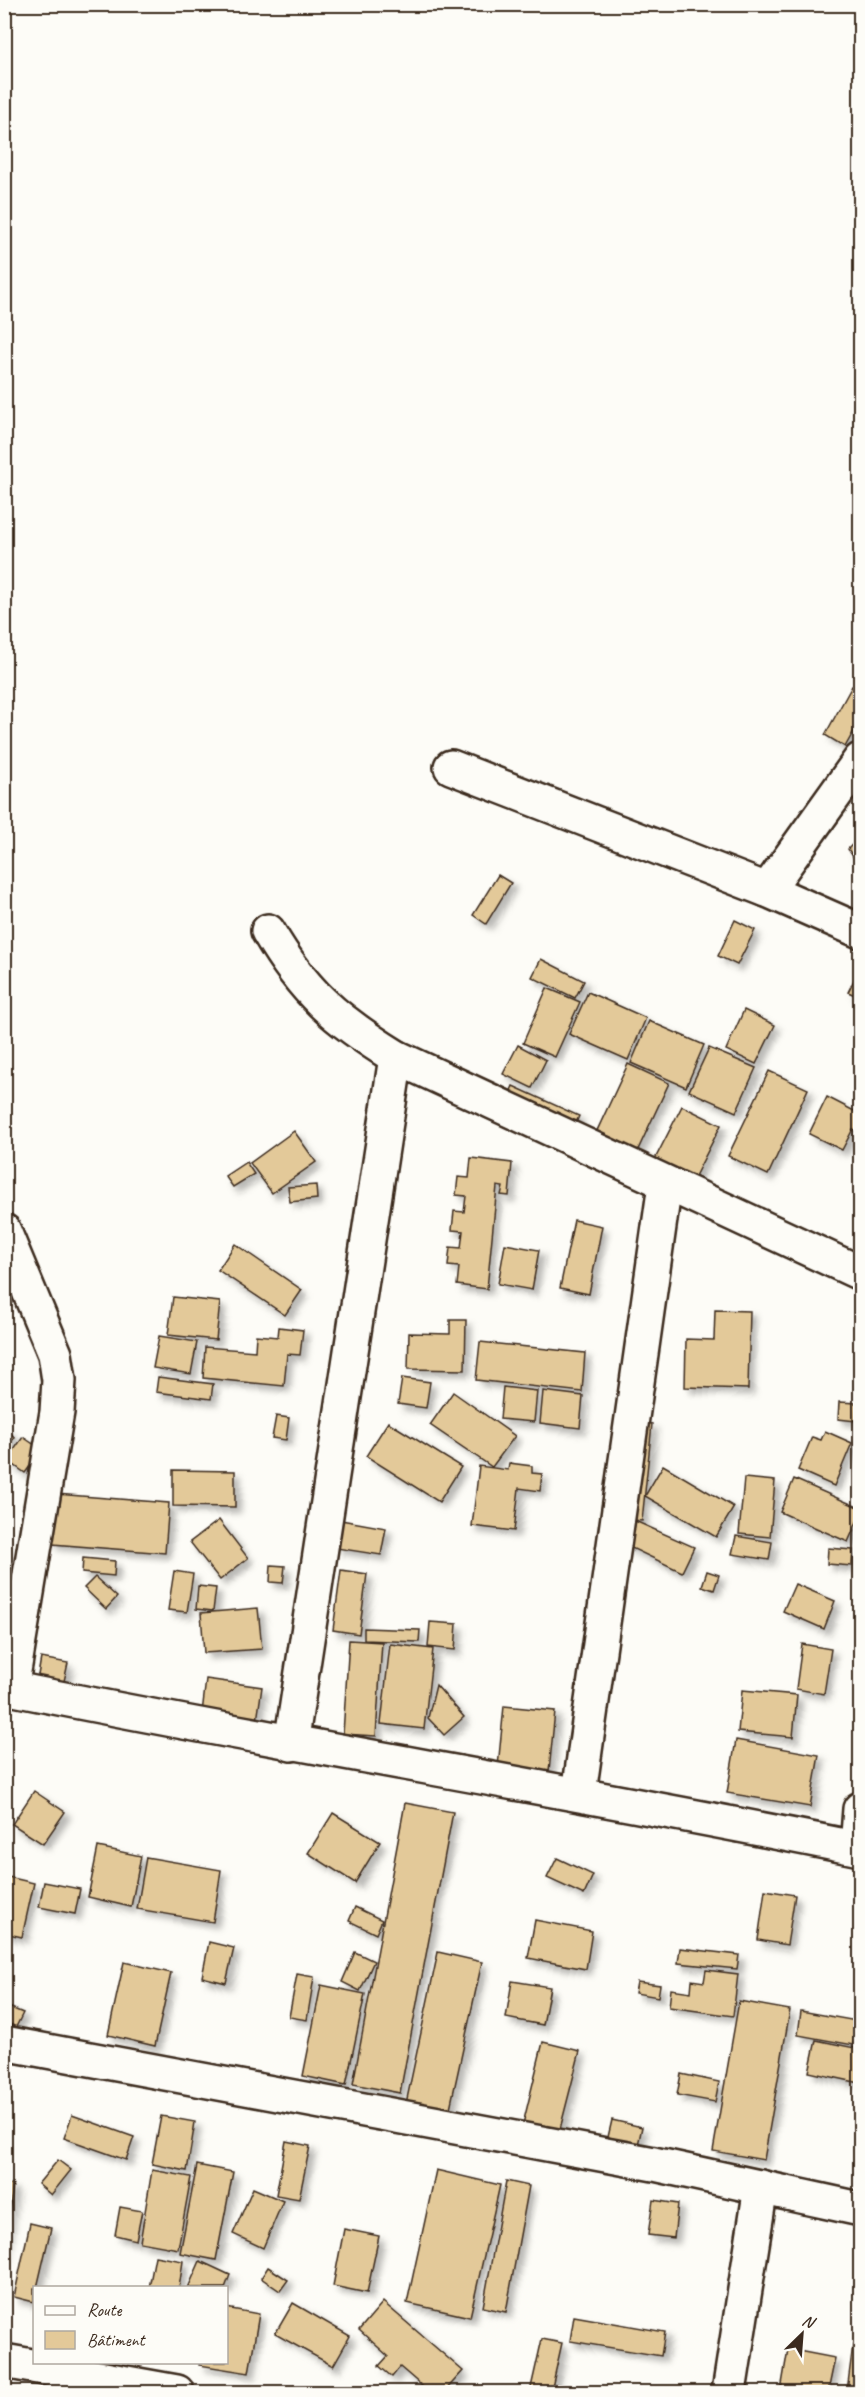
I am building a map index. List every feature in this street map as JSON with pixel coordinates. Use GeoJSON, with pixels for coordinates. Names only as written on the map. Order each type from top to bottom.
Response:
{"type":"FeatureCollection","features":[{"type":"Feature","properties":{"kind":"street"},"geometry":{"type":"LineString","coordinates":[[767,890],[861,760]]}},
{"type":"Feature","properties":{"kind":"street"},"geometry":{"type":"LineString","coordinates":[[451,767],[767,890],[861,931]]}},
{"type":"Feature","properties":{"kind":"street"},"geometry":{"type":"LineString","coordinates":[[268,931],[287,964],[315,999],[348,1027],[396,1057],[665,1184],[861,1273]]}},
{"type":"Feature","properties":{"kind":"street"},"geometry":{"type":"LineString","coordinates":[[291,1744],[396,1057]]}},
{"type":"Feature","properties":{"kind":"street"},"geometry":{"type":"LineString","coordinates":[[579,1793],[665,1184]]}},
{"type":"Feature","properties":{"kind":"street"},"geometry":{"type":"LineString","coordinates":[[4,1231],[55,1354],[59,1380],[57,1412],[8,1688],[291,1744],[579,1793],[859,1848],[861,1809]]}},
{"type":"Feature","properties":{"kind":"street"},"geometry":{"type":"LineString","coordinates":[[4,2043],[654,2164],[861,2209]]}},
{"type":"Feature","properties":{"kind":"street"},"geometry":{"type":"LineString","coordinates":[[729,2392],[760,2187]]}},
{"type":"Feature","properties":{"kind":"street"},"geometry":{"type":"LineString","coordinates":[[4,2361],[177,2392]]}},
{"type":"Feature","properties":{"kind":"building"},"geometry":{"type":"Polygon","coordinates":[[[852,686],[860,691],[860,720],[845,747],[825,735],[852,686]]]}},
{"type":"Feature","properties":{"kind":"building"},"geometry":{"type":"Polygon","coordinates":[[[860,836],[860,867],[848,849],[860,836]]]}},
{"type":"Feature","properties":{"kind":"building"},"geometry":{"type":"Polygon","coordinates":[[[498,875],[511,883],[486,924],[473,915],[498,875]]]}},
{"type":"Feature","properties":{"kind":"building"},"geometry":{"type":"Polygon","coordinates":[[[735,920],[755,930],[737,965],[718,956],[735,920]]]}},
{"type":"Feature","properties":{"kind":"building"},"geometry":{"type":"Polygon","coordinates":[[[541,959],[584,981],[575,998],[532,977],[541,959]]]}},
{"type":"Feature","properties":{"kind":"building"},"geometry":{"type":"Polygon","coordinates":[[[856,976],[860,978],[860,997],[848,992],[856,976]]]}},
{"type":"Feature","properties":{"kind":"building"},"geometry":{"type":"Polygon","coordinates":[[[547,988],[580,1002],[555,1057],[523,1043],[547,988]]]}},
{"type":"Feature","properties":{"kind":"building"},"geometry":{"type":"Polygon","coordinates":[[[588,992],[646,1018],[628,1060],[569,1034],[588,992]]]}},
{"type":"Feature","properties":{"kind":"building"},"geometry":{"type":"Polygon","coordinates":[[[744,1010],[775,1025],[756,1064],[726,1050],[744,1010]]]}},
{"type":"Feature","properties":{"kind":"building"},"geometry":{"type":"Polygon","coordinates":[[[649,1021],[704,1045],[686,1087],[631,1063],[649,1021]]]}},
{"type":"Feature","properties":{"kind":"building"},"geometry":{"type":"Polygon","coordinates":[[[518,1045],[546,1060],[532,1088],[503,1074],[518,1045]]]}},
{"type":"Feature","properties":{"kind":"building"},"geometry":{"type":"Polygon","coordinates":[[[709,1048],[756,1068],[736,1112],[689,1091],[709,1048]]]}},
{"type":"Feature","properties":{"kind":"building"},"geometry":{"type":"Polygon","coordinates":[[[628,1064],[669,1083],[636,1154],[595,1135],[628,1064]]]}},
{"type":"Feature","properties":{"kind":"building"},"geometry":{"type":"Polygon","coordinates":[[[769,1071],[808,1089],[768,1175],[728,1156],[769,1071]]]}},
{"type":"Feature","properties":{"kind":"building"},"geometry":{"type":"Polygon","coordinates":[[[513,1086],[579,1116],[570,1136],[504,1106],[513,1086]]]}},
{"type":"Feature","properties":{"kind":"building"},"geometry":{"type":"Polygon","coordinates":[[[827,1097],[860,1114],[860,1133],[853,1129],[842,1150],[809,1134],[827,1097]]]}},
{"type":"Feature","properties":{"kind":"building"},"geometry":{"type":"Polygon","coordinates":[[[682,1106],[721,1125],[690,1186],[651,1167],[682,1106]]]}},
{"type":"Feature","properties":{"kind":"building"},"geometry":{"type":"Polygon","coordinates":[[[294,1131],[316,1162],[272,1193],[250,1163],[294,1131]]]}},
{"type":"Feature","properties":{"kind":"building"},"geometry":{"type":"Polygon","coordinates":[[[471,1158],[512,1163],[509,1196],[501,1195],[503,1187],[497,1186],[487,1289],[457,1285],[459,1267],[448,1266],[450,1247],[461,1248],[463,1231],[452,1230],[454,1211],[464,1212],[466,1196],[456,1195],[458,1177],[469,1178],[471,1158]]]}},
{"type":"Feature","properties":{"kind":"building"},"geometry":{"type":"Polygon","coordinates":[[[246,1162],[254,1174],[233,1187],[225,1176],[246,1162]]]}},
{"type":"Feature","properties":{"kind":"building"},"geometry":{"type":"Polygon","coordinates":[[[316,1185],[317,1199],[290,1202],[288,1187],[316,1185]]]}},
{"type":"Feature","properties":{"kind":"building"},"geometry":{"type":"Polygon","coordinates":[[[574,1220],[602,1226],[589,1294],[560,1288],[574,1220]]]}},
{"type":"Feature","properties":{"kind":"building"},"geometry":{"type":"Polygon","coordinates":[[[235,1244],[302,1290],[285,1315],[218,1270],[235,1244]]]}},
{"type":"Feature","properties":{"kind":"building"},"geometry":{"type":"Polygon","coordinates":[[[505,1244],[539,1250],[532,1290],[498,1284],[505,1244]]]}},
{"type":"Feature","properties":{"kind":"building"},"geometry":{"type":"Polygon","coordinates":[[[173,1297],[220,1302],[216,1340],[168,1335],[173,1297]]]}},
{"type":"Feature","properties":{"kind":"building"},"geometry":{"type":"Polygon","coordinates":[[[715,1310],[750,1311],[748,1389],[685,1387],[686,1339],[714,1340],[715,1310]]]}},
{"type":"Feature","properties":{"kind":"building"},"geometry":{"type":"Polygon","coordinates":[[[450,1320],[466,1320],[465,1370],[408,1369],[409,1333],[450,1334],[450,1320]]]}},
{"type":"Feature","properties":{"kind":"building"},"geometry":{"type":"Polygon","coordinates":[[[279,1327],[303,1330],[300,1355],[287,1354],[284,1386],[203,1378],[205,1347],[255,1351],[256,1335],[278,1337],[279,1327]]]}},
{"type":"Feature","properties":{"kind":"building"},"geometry":{"type":"Polygon","coordinates":[[[159,1336],[197,1342],[191,1374],[153,1368],[159,1336]]]}},
{"type":"Feature","properties":{"kind":"building"},"geometry":{"type":"Polygon","coordinates":[[[480,1342],[585,1353],[582,1392],[476,1380],[480,1342]]]}},
{"type":"Feature","properties":{"kind":"building"},"geometry":{"type":"Polygon","coordinates":[[[158,1377],[213,1384],[211,1399],[156,1392],[158,1377]]]}},
{"type":"Feature","properties":{"kind":"building"},"geometry":{"type":"Polygon","coordinates":[[[402,1378],[430,1382],[426,1408],[398,1404],[402,1378]]]}},
{"type":"Feature","properties":{"kind":"building"},"geometry":{"type":"Polygon","coordinates":[[[503,1387],[537,1391],[534,1422],[500,1419],[503,1387]]]}},
{"type":"Feature","properties":{"kind":"building"},"geometry":{"type":"Polygon","coordinates":[[[543,1391],[583,1396],[580,1428],[540,1423],[543,1391]]]}},
{"type":"Feature","properties":{"kind":"building"},"geometry":{"type":"Polygon","coordinates":[[[453,1392],[515,1436],[492,1467],[430,1425],[453,1392]]]}},
{"type":"Feature","properties":{"kind":"building"},"geometry":{"type":"Polygon","coordinates":[[[839,1402],[857,1403],[856,1421],[838,1419],[839,1402]]]}},
{"type":"Feature","properties":{"kind":"building"},"geometry":{"type":"Polygon","coordinates":[[[276,1416],[289,1418],[286,1440],[272,1438],[276,1416]]]}},
{"type":"Feature","properties":{"kind":"building"},"geometry":{"type":"Polygon","coordinates":[[[388,1422],[461,1467],[439,1502],[366,1456],[388,1422]]]}},
{"type":"Feature","properties":{"kind":"building"},"geometry":{"type":"Polygon","coordinates":[[[634,1422],[652,1424],[642,1521],[624,1519],[634,1422]]]}},
{"type":"Feature","properties":{"kind":"building"},"geometry":{"type":"Polygon","coordinates":[[[4,1426],[15,1438],[4,1447],[4,1426]]]}},
{"type":"Feature","properties":{"kind":"building"},"geometry":{"type":"Polygon","coordinates":[[[825,1431],[852,1443],[834,1486],[798,1470],[812,1437],[821,1440],[825,1431]]]}},
{"type":"Feature","properties":{"kind":"building"},"geometry":{"type":"Polygon","coordinates":[[[23,1437],[42,1450],[25,1473],[7,1460],[23,1437]]]}},
{"type":"Feature","properties":{"kind":"building"},"geometry":{"type":"Polygon","coordinates":[[[509,1463],[532,1466],[532,1473],[542,1474],[540,1491],[519,1488],[514,1531],[472,1526],[479,1466],[508,1470],[509,1463]]]}},
{"type":"Feature","properties":{"kind":"building"},"geometry":{"type":"Polygon","coordinates":[[[663,1465],[734,1507],[716,1537],[645,1496],[663,1465]]]}},
{"type":"Feature","properties":{"kind":"building"},"geometry":{"type":"Polygon","coordinates":[[[173,1470],[235,1471],[235,1507],[173,1506],[173,1470]]]}},
{"type":"Feature","properties":{"kind":"building"},"geometry":{"type":"Polygon","coordinates":[[[744,1478],[775,1481],[770,1537],[739,1534],[744,1478]]]}},
{"type":"Feature","properties":{"kind":"building"},"geometry":{"type":"Polygon","coordinates":[[[794,1479],[860,1508],[860,1515],[848,1542],[780,1512],[794,1479]]]}},
{"type":"Feature","properties":{"kind":"building"},"geometry":{"type":"Polygon","coordinates":[[[56,1494],[169,1503],[165,1553],[52,1544],[56,1494]]]}},
{"type":"Feature","properties":{"kind":"building"},"geometry":{"type":"Polygon","coordinates":[[[219,1520],[248,1558],[220,1580],[190,1542],[219,1520]]]}},
{"type":"Feature","properties":{"kind":"building"},"geometry":{"type":"Polygon","coordinates":[[[341,1520],[386,1528],[381,1555],[336,1548],[341,1520]]]}},
{"type":"Feature","properties":{"kind":"building"},"geometry":{"type":"Polygon","coordinates":[[[635,1521],[694,1547],[682,1572],[623,1544],[635,1521]]]}},
{"type":"Feature","properties":{"kind":"building"},"geometry":{"type":"Polygon","coordinates":[[[736,1536],[772,1542],[769,1560],[732,1554],[736,1536]]]}},
{"type":"Feature","properties":{"kind":"building"},"geometry":{"type":"Polygon","coordinates":[[[828,1548],[853,1550],[852,1566],[827,1564],[828,1548]]]}},
{"type":"Feature","properties":{"kind":"building"},"geometry":{"type":"Polygon","coordinates":[[[83,1558],[115,1561],[114,1576],[82,1573],[83,1558]]]}},
{"type":"Feature","properties":{"kind":"building"},"geometry":{"type":"Polygon","coordinates":[[[271,1565],[285,1566],[283,1583],[270,1582],[271,1565]]]}},
{"type":"Feature","properties":{"kind":"building"},"geometry":{"type":"Polygon","coordinates":[[[341,1570],[367,1574],[359,1634],[333,1630],[341,1570]]]}},
{"type":"Feature","properties":{"kind":"building"},"geometry":{"type":"Polygon","coordinates":[[[174,1571],[193,1574],[187,1612],[168,1610],[174,1571]]]}},
{"type":"Feature","properties":{"kind":"building"},"geometry":{"type":"Polygon","coordinates":[[[707,1571],[719,1575],[714,1590],[702,1586],[707,1571]]]}},
{"type":"Feature","properties":{"kind":"building"},"geometry":{"type":"Polygon","coordinates":[[[95,1577],[117,1597],[106,1609],[84,1588],[95,1577]]]}},
{"type":"Feature","properties":{"kind":"building"},"geometry":{"type":"Polygon","coordinates":[[[795,1584],[835,1601],[824,1629],[783,1611],[795,1584]]]}},
{"type":"Feature","properties":{"kind":"building"},"geometry":{"type":"Polygon","coordinates":[[[198,1586],[216,1588],[213,1611],[196,1609],[198,1586]]]}},
{"type":"Feature","properties":{"kind":"building"},"geometry":{"type":"Polygon","coordinates":[[[258,1608],[262,1649],[204,1653],[201,1613],[258,1608]]]}},
{"type":"Feature","properties":{"kind":"building"},"geometry":{"type":"Polygon","coordinates":[[[430,1622],[457,1624],[455,1650],[428,1647],[430,1622]]]}},
{"type":"Feature","properties":{"kind":"building"},"geometry":{"type":"Polygon","coordinates":[[[364,1628],[420,1630],[419,1642],[364,1640],[364,1628]]]}},
{"type":"Feature","properties":{"kind":"building"},"geometry":{"type":"Polygon","coordinates":[[[349,1640],[382,1642],[376,1736],[343,1734],[349,1640]]]}},
{"type":"Feature","properties":{"kind":"building"},"geometry":{"type":"Polygon","coordinates":[[[390,1644],[433,1649],[424,1729],[381,1724],[390,1644]]]}},
{"type":"Feature","properties":{"kind":"building"},"geometry":{"type":"Polygon","coordinates":[[[802,1644],[831,1649],[824,1694],[796,1689],[802,1644]]]}},
{"type":"Feature","properties":{"kind":"building"},"geometry":{"type":"Polygon","coordinates":[[[41,1658],[68,1663],[63,1686],[37,1681],[41,1658]]]}},
{"type":"Feature","properties":{"kind":"building"},"geometry":{"type":"Polygon","coordinates":[[[206,1679],[262,1687],[257,1721],[202,1713],[206,1679]]]}},
{"type":"Feature","properties":{"kind":"building"},"geometry":{"type":"Polygon","coordinates":[[[436,1685],[464,1717],[444,1735],[428,1718],[436,1685]]]}},
{"type":"Feature","properties":{"kind":"building"},"geometry":{"type":"Polygon","coordinates":[[[742,1690],[797,1695],[793,1737],[738,1732],[742,1690]]]}},
{"type":"Feature","properties":{"kind":"building"},"geometry":{"type":"Polygon","coordinates":[[[504,1706],[555,1711],[549,1772],[498,1767],[504,1706]]]}},
{"type":"Feature","properties":{"kind":"building"},"geometry":{"type":"Polygon","coordinates":[[[736,1740],[819,1755],[810,1807],[727,1793],[736,1740]]]}},
{"type":"Feature","properties":{"kind":"building"},"geometry":{"type":"Polygon","coordinates":[[[34,1791],[65,1812],[43,1844],[12,1824],[34,1791]]]}},
{"type":"Feature","properties":{"kind":"building"},"geometry":{"type":"Polygon","coordinates":[[[405,1803],[453,1812],[400,2093],[353,2084],[405,1803]]]}},
{"type":"Feature","properties":{"kind":"building"},"geometry":{"type":"Polygon","coordinates":[[[333,1813],[380,1842],[355,1883],[308,1853],[333,1813]]]}},
{"type":"Feature","properties":{"kind":"building"},"geometry":{"type":"Polygon","coordinates":[[[98,1847],[141,1856],[131,1907],[88,1897],[98,1847]]]}},
{"type":"Feature","properties":{"kind":"building"},"geometry":{"type":"Polygon","coordinates":[[[146,1857],[221,1870],[213,1922],[137,1909],[146,1857]]]}},
{"type":"Feature","properties":{"kind":"building"},"geometry":{"type":"Polygon","coordinates":[[[557,1858],[593,1875],[584,1895],[547,1878],[557,1858]]]}},
{"type":"Feature","properties":{"kind":"building"},"geometry":{"type":"Polygon","coordinates":[[[4,1876],[34,1883],[22,1937],[4,1933],[4,1876]]]}},
{"type":"Feature","properties":{"kind":"building"},"geometry":{"type":"Polygon","coordinates":[[[44,1882],[80,1889],[75,1914],[39,1907],[44,1882]]]}},
{"type":"Feature","properties":{"kind":"building"},"geometry":{"type":"Polygon","coordinates":[[[765,1890],[795,1895],[787,1945],[758,1940],[765,1890]]]}},
{"type":"Feature","properties":{"kind":"building"},"geometry":{"type":"Polygon","coordinates":[[[355,1907],[382,1920],[376,1934],[349,1921],[355,1907]]]}},
{"type":"Feature","properties":{"kind":"building"},"geometry":{"type":"Polygon","coordinates":[[[535,1920],[592,1931],[586,1969],[528,1958],[535,1920]]]}},
{"type":"Feature","properties":{"kind":"building"},"geometry":{"type":"Polygon","coordinates":[[[209,1942],[234,1948],[226,1983],[202,1977],[209,1942]]]}},
{"type":"Feature","properties":{"kind":"building"},"geometry":{"type":"Polygon","coordinates":[[[680,1948],[739,1955],[737,1969],[678,1963],[680,1948]]]}},
{"type":"Feature","properties":{"kind":"building"},"geometry":{"type":"Polygon","coordinates":[[[355,1952],[374,1961],[360,1991],[342,1982],[355,1952]]]}},
{"type":"Feature","properties":{"kind":"building"},"geometry":{"type":"Polygon","coordinates":[[[438,1952],[482,1962],[447,2122],[404,2113],[438,1952]]]}},
{"type":"Feature","properties":{"kind":"building"},"geometry":{"type":"Polygon","coordinates":[[[124,1962],[171,1973],[155,2046],[108,2035],[124,1962]]]}},
{"type":"Feature","properties":{"kind":"building"},"geometry":{"type":"Polygon","coordinates":[[[706,1970],[738,1974],[733,2016],[669,2007],[671,1989],[691,1992],[692,1980],[704,1982],[706,1970]]]}},
{"type":"Feature","properties":{"kind":"building"},"geometry":{"type":"Polygon","coordinates":[[[297,1974],[314,1977],[307,2020],[289,2017],[297,1974]]]}},
{"type":"Feature","properties":{"kind":"building"},"geometry":{"type":"Polygon","coordinates":[[[512,1981],[550,1987],[543,2025],[506,2018],[512,1981]]]}},
{"type":"Feature","properties":{"kind":"building"},"geometry":{"type":"Polygon","coordinates":[[[637,1982],[660,1985],[658,1997],[635,1993],[637,1982]]]}},
{"type":"Feature","properties":{"kind":"building"},"geometry":{"type":"Polygon","coordinates":[[[321,1985],[365,1994],[346,2085],[303,2076],[321,1985]]]}},
{"type":"Feature","properties":{"kind":"building"},"geometry":{"type":"Polygon","coordinates":[[[739,2001],[790,2010],[764,2160],[713,2151],[739,2001]]]}},
{"type":"Feature","properties":{"kind":"building"},"geometry":{"type":"Polygon","coordinates":[[[4,2005],[23,2013],[16,2027],[4,2021],[4,2005]]]}},
{"type":"Feature","properties":{"kind":"building"},"geometry":{"type":"Polygon","coordinates":[[[801,2011],[857,2021],[853,2045],[798,2035],[801,2011]]]}},
{"type":"Feature","properties":{"kind":"building"},"geometry":{"type":"Polygon","coordinates":[[[816,2040],[860,2049],[860,2083],[809,2072],[816,2040]]]}},
{"type":"Feature","properties":{"kind":"building"},"geometry":{"type":"Polygon","coordinates":[[[543,2042],[580,2051],[559,2133],[523,2124],[543,2042]]]}},
{"type":"Feature","properties":{"kind":"building"},"geometry":{"type":"Polygon","coordinates":[[[681,2074],[719,2082],[715,2102],[677,2095],[681,2074]]]}},
{"type":"Feature","properties":{"kind":"building"},"geometry":{"type":"Polygon","coordinates":[[[72,2115],[134,2137],[126,2160],[64,2138],[72,2115]]]}},
{"type":"Feature","properties":{"kind":"building"},"geometry":{"type":"Polygon","coordinates":[[[161,2116],[195,2122],[187,2171],[152,2164],[161,2116]]]}},
{"type":"Feature","properties":{"kind":"building"},"geometry":{"type":"Polygon","coordinates":[[[612,2120],[642,2127],[638,2145],[608,2137],[612,2120]]]}},
{"type":"Feature","properties":{"kind":"building"},"geometry":{"type":"Polygon","coordinates":[[[286,2141],[310,2146],[299,2199],[276,2195],[286,2141]]]}},
{"type":"Feature","properties":{"kind":"building"},"geometry":{"type":"Polygon","coordinates":[[[58,2160],[71,2170],[51,2195],[38,2184],[58,2160]]]}},
{"type":"Feature","properties":{"kind":"building"},"geometry":{"type":"Polygon","coordinates":[[[197,2165],[233,2172],[216,2260],[180,2253],[197,2165]]]}},
{"type":"Feature","properties":{"kind":"building"},"geometry":{"type":"Polygon","coordinates":[[[152,2170],[191,2177],[178,2249],[140,2242],[152,2170]]]}},
{"type":"Feature","properties":{"kind":"building"},"geometry":{"type":"Polygon","coordinates":[[[436,2170],[500,2185],[470,2317],[407,2303],[436,2170]]]}},
{"type":"Feature","properties":{"kind":"building"},"geometry":{"type":"Polygon","coordinates":[[[506,2181],[529,2186],[506,2312],[483,2307],[506,2181]]]}},
{"type":"Feature","properties":{"kind":"building"},"geometry":{"type":"Polygon","coordinates":[[[4,2184],[13,2185],[4,2260],[4,2184]]]}},
{"type":"Feature","properties":{"kind":"building"},"geometry":{"type":"Polygon","coordinates":[[[253,2188],[283,2201],[263,2248],[233,2234],[253,2188]]]}},
{"type":"Feature","properties":{"kind":"building"},"geometry":{"type":"Polygon","coordinates":[[[653,2200],[678,2204],[674,2238],[648,2235],[653,2200]]]}},
{"type":"Feature","properties":{"kind":"building"},"geometry":{"type":"Polygon","coordinates":[[[120,2207],[142,2211],[136,2240],[115,2235],[120,2207]]]}},
{"type":"Feature","properties":{"kind":"building"},"geometry":{"type":"Polygon","coordinates":[[[30,2223],[51,2228],[37,2286],[33,2286],[33,2302],[14,2297],[30,2223]]]}},
{"type":"Feature","properties":{"kind":"building"},"geometry":{"type":"Polygon","coordinates":[[[344,2229],[379,2236],[367,2293],[333,2286],[344,2229]]]}},
{"type":"Feature","properties":{"kind":"building"},"geometry":{"type":"Polygon","coordinates":[[[155,2256],[183,2261],[179,2286],[149,2286],[155,2256]]]}},
{"type":"Feature","properties":{"kind":"building"},"geometry":{"type":"Polygon","coordinates":[[[200,2261],[230,2275],[226,2286],[189,2286],[200,2261]]]}},
{"type":"Feature","properties":{"kind":"building"},"geometry":{"type":"Polygon","coordinates":[[[268,2267],[288,2280],[280,2291],[261,2278],[268,2267]]]}},
{"type":"Feature","properties":{"kind":"building"},"geometry":{"type":"Polygon","coordinates":[[[383,2302],[463,2371],[444,2392],[429,2392],[400,2367],[392,2377],[379,2366],[388,2356],[359,2330],[383,2302]]]}},
{"type":"Feature","properties":{"kind":"building"},"geometry":{"type":"Polygon","coordinates":[[[293,2303],[350,2336],[333,2366],[275,2334],[293,2303]]]}},
{"type":"Feature","properties":{"kind":"building"},"geometry":{"type":"Polygon","coordinates":[[[228,2308],[259,2314],[249,2373],[199,2365],[228,2364],[228,2308]]]}},
{"type":"Feature","properties":{"kind":"building"},"geometry":{"type":"Polygon","coordinates":[[[574,2316],[665,2332],[661,2356],[570,2341],[574,2316]]]}},
{"type":"Feature","properties":{"kind":"building"},"geometry":{"type":"Polygon","coordinates":[[[542,2339],[562,2343],[551,2392],[530,2392],[542,2339]]]}},
{"type":"Feature","properties":{"kind":"building"},"geometry":{"type":"Polygon","coordinates":[[[853,2345],[860,2346],[860,2392],[847,2391],[853,2345]]]}},
{"type":"Feature","properties":{"kind":"building"},"geometry":{"type":"Polygon","coordinates":[[[788,2349],[835,2358],[828,2392],[781,2390],[788,2349]]]}}]}
